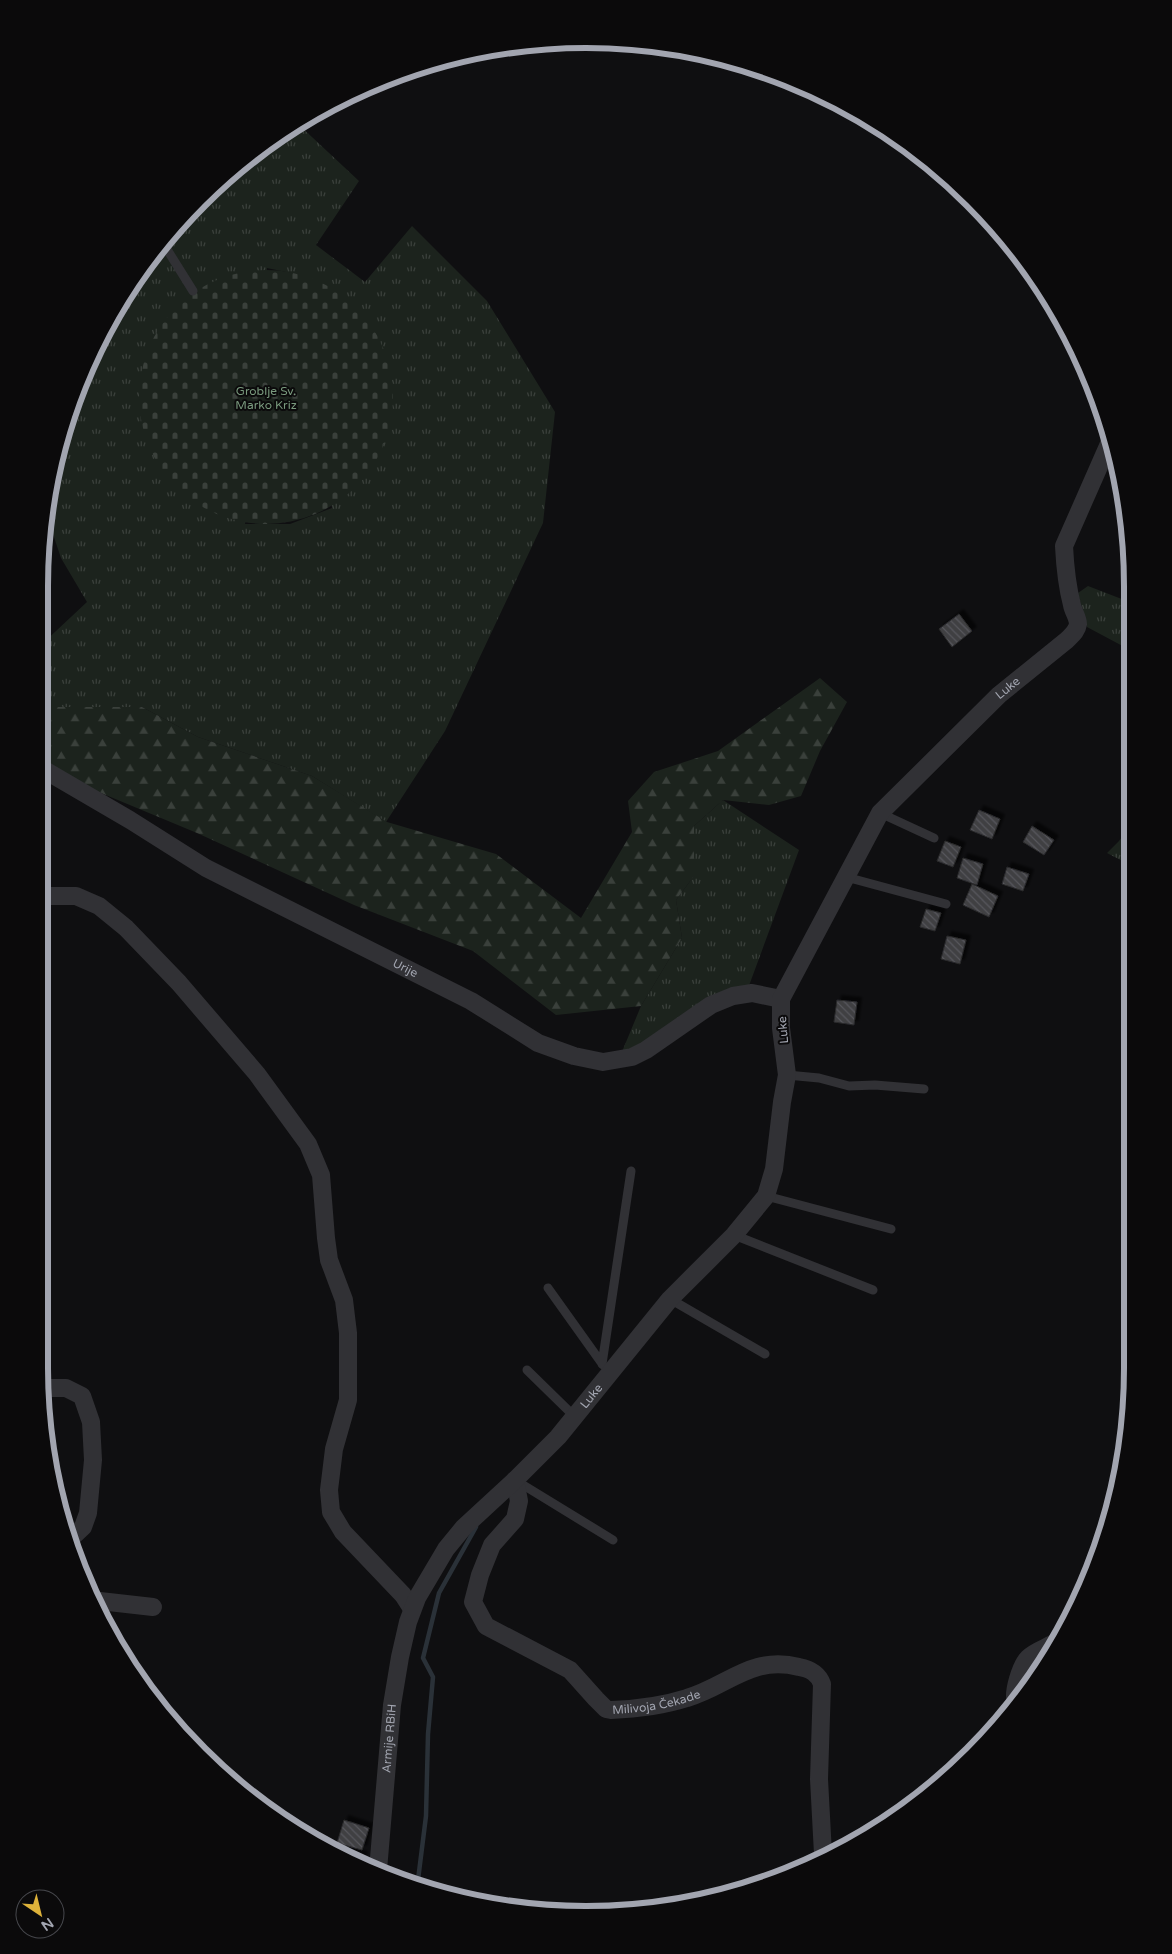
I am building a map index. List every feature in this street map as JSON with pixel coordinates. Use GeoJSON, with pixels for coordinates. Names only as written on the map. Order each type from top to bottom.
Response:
{"type":"FeatureCollection","features":[{"type":"Feature","properties":{"kind":"street","name":"Luke"},"geometry":{"type":"LineString","coordinates":[[412,1609],[446,1549],[464,1527],[516,1480],[558,1437],[606,1369],[670,1299],[734,1235],[766,1196],[774,1169],[787,1075],[781,1028],[781,999],[880,813],[999,695],[1067,640],[1076,630],[1078,622],[1068,586],[1064,563],[1064,546],[1107,449]]}},
{"type":"Feature","properties":{"kind":"street","name":"Urije"},"geometry":{"type":"LineString","coordinates":[[48,772],[130,820],[206,868],[471,1001],[538,1043],[574,1056],[603,1062],[632,1057],[646,1050],[711,1005],[733,996],[752,994],[781,999]]}},
{"type":"Feature","properties":{"kind":"street"},"geometry":{"type":"LineString","coordinates":[[48,896],[76,896],[99,906],[126,928],[179,983],[257,1074],[308,1144],[321,1175],[328,1252],[344,1300],[348,1333],[348,1400],[334,1449],[329,1490],[331,1512],[343,1532],[403,1595],[412,1609]]}},
{"type":"Feature","properties":{"kind":"street"},"geometry":{"type":"LineString","coordinates":[[49,1388],[66,1388],[82,1396],[91,1422],[93,1460],[88,1513],[83,1527],[74,1535]]}},
{"type":"Feature","properties":{"kind":"street","name":"Milivoja Čekade"},"geometry":{"type":"LineString","coordinates":[[516,1480],[519,1501],[515,1519],[492,1545],[480,1575],[473,1602],[486,1626],[570,1670],[596,1700],[611,1710],[648,1708],[689,1698],[732,1677],[767,1664],[787,1664],[810,1669],[820,1677],[822,1684],[819,1779],[823,1852]]}},
{"type":"Feature","properties":{"kind":"street"},"geometry":{"type":"LineString","coordinates":[[101,1601],[153,1607]]}},
{"type":"Feature","properties":{"kind":"street","name":"Armije RBiH"},"geometry":{"type":"LineString","coordinates":[[378,1865],[392,1705],[400,1657],[412,1609]]}},
{"type":"Feature","properties":{"kind":"street"},"geometry":{"type":"LineString","coordinates":[[1015,1693],[1018,1677],[1028,1658],[1045,1648]]}},
{"type":"Feature","properties":{"kind":"lane"},"geometry":{"type":"LineString","coordinates":[[167,249],[193,291]]}},
{"type":"Feature","properties":{"kind":"lane"},"geometry":{"type":"LineString","coordinates":[[880,813],[934,838]]}},
{"type":"Feature","properties":{"kind":"lane"},"geometry":{"type":"LineString","coordinates":[[846,877],[946,904]]}},
{"type":"Feature","properties":{"kind":"lane"},"geometry":{"type":"LineString","coordinates":[[787,1075],[819,1078],[849,1086],[875,1085],[924,1089]]}},
{"type":"Feature","properties":{"kind":"lane"},"geometry":{"type":"LineString","coordinates":[[606,1369],[632,1171]]}},
{"type":"Feature","properties":{"kind":"lane"},"geometry":{"type":"LineString","coordinates":[[766,1196],[892,1229]]}},
{"type":"Feature","properties":{"kind":"lane"},"geometry":{"type":"LineString","coordinates":[[734,1235],[873,1290]]}},
{"type":"Feature","properties":{"kind":"lane"},"geometry":{"type":"LineString","coordinates":[[548,1288],[606,1369]]}},
{"type":"Feature","properties":{"kind":"lane"},"geometry":{"type":"LineString","coordinates":[[670,1299],[765,1354]]}},
{"type":"Feature","properties":{"kind":"lane"},"geometry":{"type":"LineString","coordinates":[[527,1370],[574,1416]]}},
{"type":"Feature","properties":{"kind":"lane"},"geometry":{"type":"LineString","coordinates":[[516,1480],[613,1540]]}},
{"type":"Feature","properties":{"kind":"green space"},"geometry":{"type":"Polygon","coordinates":[[[303,128],[359,181],[316,245],[365,282],[412,226],[487,301],[555,412],[543,523],[445,731],[386,822],[312,776],[198,737],[142,707],[48,707],[48,639],[87,602],[61,558],[51,528],[58,481],[66,447],[88,380],[120,317],[138,287],[159,258],[205,205],[258,159],[303,128]],[[267,268],[245,524],[290,524],[332,508],[291,273],[267,268]]]}},
{"type":"Feature","properties":{"kind":"green space","name":"Groblje Sv. Marko Kriz"},"geometry":{"type":"Polygon","coordinates":[[[254,270],[278,270],[315,279],[337,291],[356,307],[372,326],[384,348],[391,372],[393,397],[391,422],[384,446],[372,468],[356,487],[337,503],[315,515],[278,524],[254,524],[217,515],[195,503],[168,478],[148,446],[144,434],[139,409],[139,385],[148,348],[160,326],[185,299],[217,279],[229,275],[254,270]]]}},
{"type":"Feature","properties":{"kind":"green space"},"geometry":{"type":"Polygon","coordinates":[[[1088,586],[1124,600],[1124,647],[1087,627],[1078,593],[1088,586]]]}},
{"type":"Feature","properties":{"kind":"green space"},"geometry":{"type":"Polygon","coordinates":[[[820,678],[847,702],[820,751],[801,796],[769,805],[723,800],[694,826],[694,876],[676,900],[682,938],[641,1006],[556,1015],[473,951],[354,905],[197,833],[48,771],[48,707],[142,707],[198,737],[312,776],[387,822],[496,854],[581,918],[632,832],[628,801],[654,772],[718,751],[820,678]]]}},
{"type":"Feature","properties":{"kind":"green space"},"geometry":{"type":"Polygon","coordinates":[[[723,800],[799,850],[747,991],[619,1059],[641,1006],[682,938],[676,900],[694,876],[694,826],[723,800]]]}},
{"type":"Feature","properties":{"kind":"green space"},"geometry":{"type":"Polygon","coordinates":[[[1124,834],[1124,862],[1107,853],[1124,834]]]}},
{"type":"Feature","properties":{"kind":"building"},"geometry":{"type":"Polygon","coordinates":[[[959,614],[972,631],[952,647],[939,629],[959,614]]]}},
{"type":"Feature","properties":{"kind":"building"},"geometry":{"type":"Polygon","coordinates":[[[979,810],[1000,819],[992,839],[970,830],[979,810]]]}},
{"type":"Feature","properties":{"kind":"building"},"geometry":{"type":"Polygon","coordinates":[[[1032,826],[1054,840],[1044,855],[1023,842],[1032,826]]]}},
{"type":"Feature","properties":{"kind":"building"},"geometry":{"type":"Polygon","coordinates":[[[945,841],[961,847],[953,867],[937,861],[945,841]]]}},
{"type":"Feature","properties":{"kind":"building"},"geometry":{"type":"Polygon","coordinates":[[[963,858],[983,864],[977,885],[957,878],[963,858]]]}},
{"type":"Feature","properties":{"kind":"building"},"geometry":{"type":"Polygon","coordinates":[[[1007,867],[1029,874],[1023,891],[1002,884],[1007,867]]]}},
{"type":"Feature","properties":{"kind":"building"},"geometry":{"type":"Polygon","coordinates":[[[972,884],[998,896],[989,917],[963,905],[972,884]]]}},
{"type":"Feature","properties":{"kind":"building"},"geometry":{"type":"Polygon","coordinates":[[[926,909],[941,913],[935,931],[920,927],[926,909]]]}},
{"type":"Feature","properties":{"kind":"building"},"geometry":{"type":"Polygon","coordinates":[[[947,936],[966,940],[960,964],[941,959],[947,936]]]}},
{"type":"Feature","properties":{"kind":"building"},"geometry":{"type":"Polygon","coordinates":[[[837,1000],[857,1002],[854,1025],[834,1022],[837,1000]]]}},
{"type":"Feature","properties":{"kind":"building"},"geometry":{"type":"Polygon","coordinates":[[[344,1820],[369,1828],[362,1850],[337,1843],[344,1820]]]}},
{"type":"Feature","properties":{"kind":"waterway"},"geometry":{"type":"LineString","coordinates":[[418,1879],[426,1816],[428,1734],[433,1677],[423,1658],[439,1593],[476,1527]]}}]}
